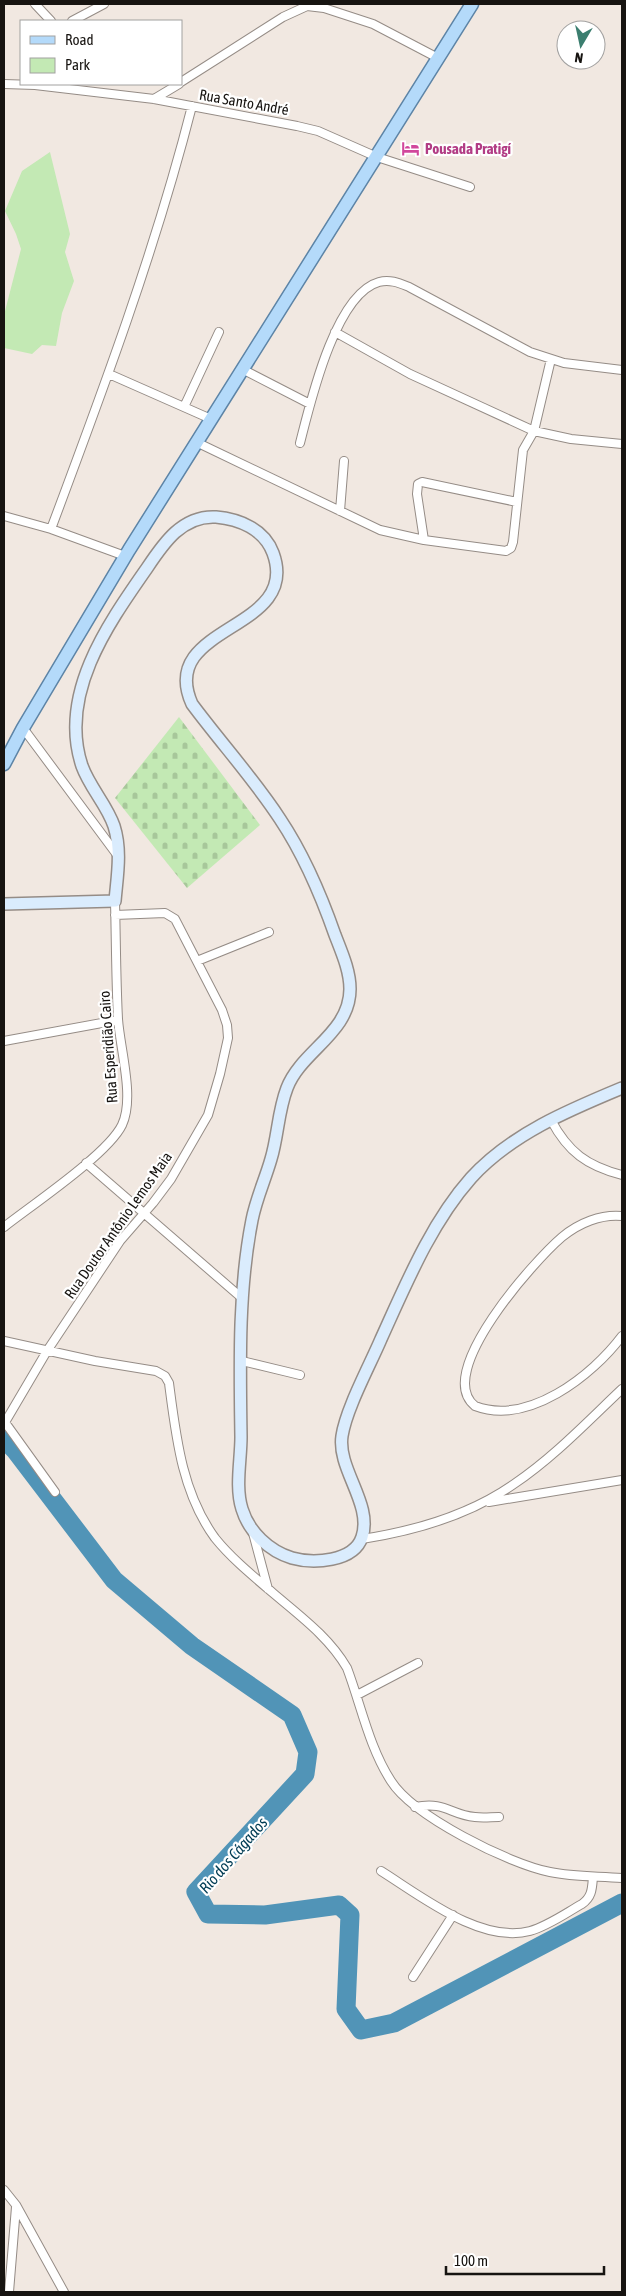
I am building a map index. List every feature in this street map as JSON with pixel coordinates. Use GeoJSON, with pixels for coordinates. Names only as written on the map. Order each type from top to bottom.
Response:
{"type":"FeatureCollection","features":[{"type":"Feature","properties":{"kind":"main road"},"geometry":{"type":"LineString","coordinates":[[4,764],[23,728],[125,556],[377,158],[472,4]]}},
{"type":"Feature","properties":{"kind":"main road"},"geometry":{"type":"LineString","coordinates":[[4,904],[115,901],[119,857],[114,825],[86,777],[78,750],[78,715],[91,660],[111,620],[172,535],[195,520],[210,517],[225,518],[244,523],[259,532],[271,548],[276,567],[277,578],[274,590],[259,609],[210,641],[197,654],[188,670],[186,682],[192,704],[275,811],[298,848],[316,884],[332,926],[346,967],[350,995],[347,1010],[340,1024],[296,1070],[288,1085],[283,1100],[271,1160],[252,1220],[243,1299],[239,1500],[252,1532],[278,1552],[295,1559],[310,1561],[332,1559],[348,1554],[362,1539],[364,1528],[362,1510],[343,1458],[342,1432],[390,1320],[430,1238],[444,1214],[471,1178],[515,1141],[551,1120],[622,1088]]}},
{"type":"Feature","properties":{"kind":"street"},"geometry":{"type":"LineString","coordinates":[[35,4],[49,20]]}},
{"type":"Feature","properties":{"kind":"street"},"geometry":{"type":"LineString","coordinates":[[74,20],[104,4]]}},
{"type":"Feature","properties":{"kind":"street"},"geometry":{"type":"LineString","coordinates":[[182,82],[302,6],[314,6],[350,15],[373,24],[438,58]]}},
{"type":"Feature","properties":{"kind":"street","name":"Rua Santo André"},"geometry":{"type":"LineString","coordinates":[[4,84],[20,84]]}},
{"type":"Feature","properties":{"kind":"street","name":"Rua Santo André"},"geometry":{"type":"LineString","coordinates":[[44,85],[154,99],[318,131],[377,158],[470,187]]}},
{"type":"Feature","properties":{"kind":"street"},"geometry":{"type":"LineString","coordinates":[[154,99],[177,85]]}},
{"type":"Feature","properties":{"kind":"street"},"geometry":{"type":"LineString","coordinates":[[51,529],[109,374],[158,229],[192,106]]}},
{"type":"Feature","properties":{"kind":"street"},"geometry":{"type":"LineString","coordinates":[[300,444],[310,404],[335,332],[344,313],[359,295],[370,286],[388,281],[409,287],[530,352],[564,363],[622,370]]}},
{"type":"Feature","properties":{"kind":"street"},"geometry":{"type":"LineString","coordinates":[[184,407],[219,332]]}},
{"type":"Feature","properties":{"kind":"street"},"geometry":{"type":"LineString","coordinates":[[335,332],[410,374],[534,430],[571,439],[622,444]]}},
{"type":"Feature","properties":{"kind":"street"},"geometry":{"type":"LineString","coordinates":[[196,442],[380,530],[424,540],[502,551],[509,550],[513,542],[523,450],[534,430],[551,359]]}},
{"type":"Feature","properties":{"kind":"street"},"geometry":{"type":"LineString","coordinates":[[242,369],[310,404]]}},
{"type":"Feature","properties":{"kind":"street"},"geometry":{"type":"LineString","coordinates":[[109,374],[211,419]]}},
{"type":"Feature","properties":{"kind":"street"},"geometry":{"type":"LineString","coordinates":[[340,511],[344,461]]}},
{"type":"Feature","properties":{"kind":"street"},"geometry":{"type":"LineString","coordinates":[[424,540],[417,494],[418,484],[422,482],[517,502]]}},
{"type":"Feature","properties":{"kind":"street"},"geometry":{"type":"LineString","coordinates":[[4,516],[51,529],[125,556]]}},
{"type":"Feature","properties":{"kind":"street"},"geometry":{"type":"LineString","coordinates":[[23,728],[119,857]]}},
{"type":"Feature","properties":{"kind":"street","name":"Rua Esperidião Cairo"},"geometry":{"type":"LineString","coordinates":[[4,1226],[86,1163],[116,1134],[125,1116],[126,1091],[118,1020],[115,901]]}},
{"type":"Feature","properties":{"kind":"street","name":"Rua Doutor Antônio Lemos Maia"},"geometry":{"type":"LineString","coordinates":[[4,1422],[47,1351],[120,1241],[171,1179],[208,1115],[226,1054],[227,1025],[212,987],[173,916],[158,913],[115,915]]}},
{"type":"Feature","properties":{"kind":"street"},"geometry":{"type":"LineString","coordinates":[[197,961],[269,932]]}},
{"type":"Feature","properties":{"kind":"street"},"geometry":{"type":"LineString","coordinates":[[4,1041],[118,1020]]}},
{"type":"Feature","properties":{"kind":"street"},"geometry":{"type":"LineString","coordinates":[[551,1120],[566,1146],[603,1170],[622,1175]]}},
{"type":"Feature","properties":{"kind":"street"},"geometry":{"type":"LineString","coordinates":[[86,1163],[145,1212],[243,1299]]}},
{"type":"Feature","properties":{"kind":"street"},"geometry":{"type":"LineString","coordinates":[[622,1216],[595,1219],[563,1236],[517,1286],[482,1334],[465,1372],[464,1388],[466,1396],[475,1406],[506,1411],[555,1395],[581,1379],[622,1336]]}},
{"type":"Feature","properties":{"kind":"street"},"geometry":{"type":"LineString","coordinates":[[4,1341],[47,1351],[145,1368],[165,1376],[169,1383],[178,1450],[198,1508],[216,1539],[268,1589],[330,1643],[347,1668],[381,1764],[392,1782],[415,1807],[482,1846],[513,1860],[549,1872],[622,1878]]}},
{"type":"Feature","properties":{"kind":"street"},"geometry":{"type":"LineString","coordinates":[[242,1360],[300,1375]]}},
{"type":"Feature","properties":{"kind":"street"},"geometry":{"type":"LineString","coordinates":[[483,1503],[514,1484],[548,1458],[622,1389]]}},
{"type":"Feature","properties":{"kind":"street"},"geometry":{"type":"LineString","coordinates":[[4,1422],[55,1492]]}},
{"type":"Feature","properties":{"kind":"street"},"geometry":{"type":"LineString","coordinates":[[362,1539],[414,1528],[483,1503],[622,1480]]}},
{"type":"Feature","properties":{"kind":"street"},"geometry":{"type":"LineString","coordinates":[[252,1532],[268,1589]]}},
{"type":"Feature","properties":{"kind":"street"},"geometry":{"type":"LineString","coordinates":[[357,1695],[418,1663]]}},
{"type":"Feature","properties":{"kind":"street"},"geometry":{"type":"LineString","coordinates":[[415,1807],[429,1804],[445,1807],[474,1817],[499,1817]]}},
{"type":"Feature","properties":{"kind":"street"},"geometry":{"type":"LineString","coordinates":[[381,1871],[453,1915],[483,1928],[517,1933],[532,1930],[588,1899],[593,1877]]}},
{"type":"Feature","properties":{"kind":"street"},"geometry":{"type":"LineString","coordinates":[[413,1977],[453,1915]]}},
{"type":"Feature","properties":{"kind":"street"},"geometry":{"type":"LineString","coordinates":[[4,2190],[16,2205],[64,2292]]}},
{"type":"Feature","properties":{"kind":"street"},"geometry":{"type":"LineString","coordinates":[[9,2292],[16,2205]]}},
{"type":"Feature","properties":{"kind":"green space"},"geometry":{"type":"Polygon","coordinates":[[[50,152],[70,234],[65,252],[74,281],[62,313],[56,346],[42,345],[32,354],[4,348],[4,315],[21,249],[5,211],[22,171],[50,152]]]}},
{"type":"Feature","properties":{"kind":"green space"},"geometry":{"type":"Polygon","coordinates":[[[179,717],[260,825],[187,888],[115,798],[179,717]]]}},
{"type":"Feature","properties":{"kind":"waterway","name":"Rio dos Cágados"},"geometry":{"type":"LineString","coordinates":[[4,1439],[15,1450],[114,1580],[192,1646],[292,1715],[308,1752],[305,1774],[196,1892],[208,1914],[265,1915],[339,1905],[350,1915],[346,2009],[361,2030],[394,2023],[622,1903]]}},
{"type":"Feature","properties":{"kind":"place","name":"Pousada Pratigí"},"geometry":{"type":"Point","coordinates":[411,148]}}]}
